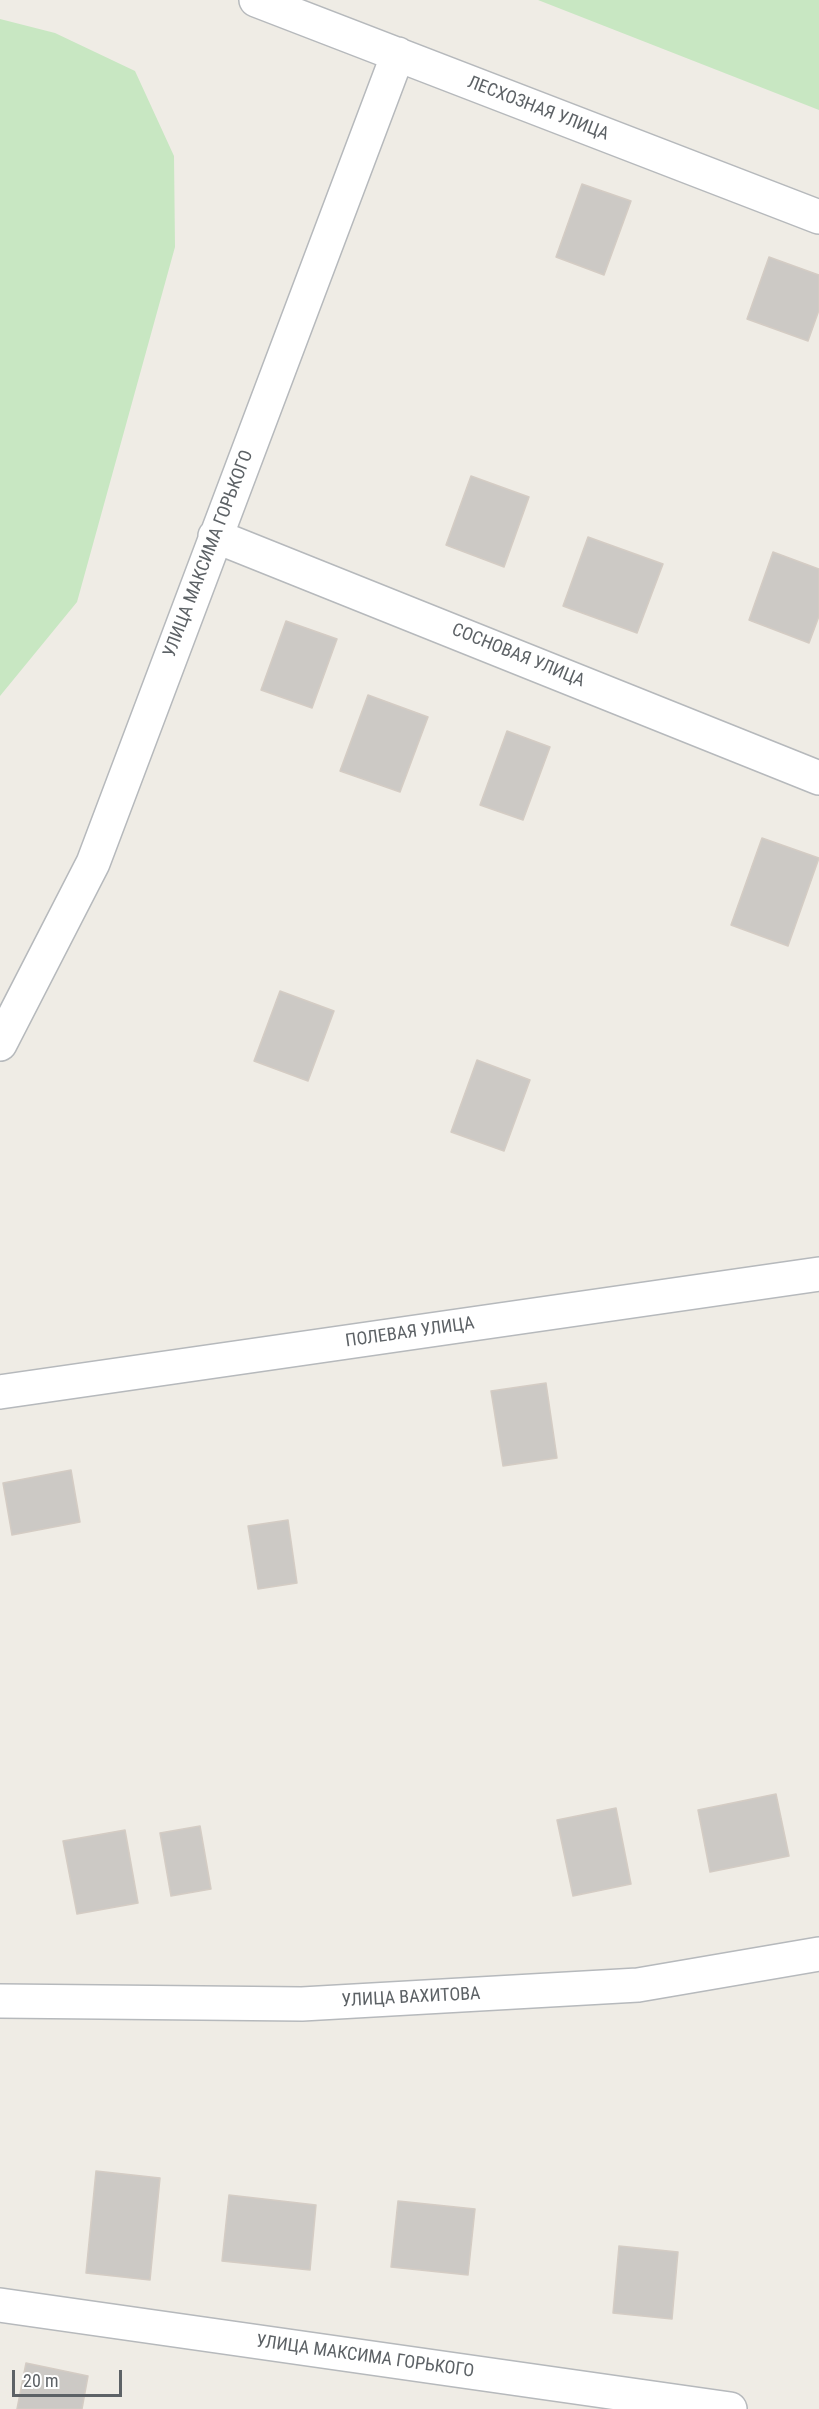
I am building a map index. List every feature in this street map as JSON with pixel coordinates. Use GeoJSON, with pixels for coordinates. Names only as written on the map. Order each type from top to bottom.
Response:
{"type":"FeatureCollection","features":[{"type":"Feature","properties":{"kind":"street","name":"ЛЕСХОЗНАЯ УЛИЦА"},"geometry":{"type":"LineString","coordinates":[[256,0],[819,217]]}},
{"type":"Feature","properties":{"kind":"street","name":"УЛИЦА МАКСИМА ГОРЬКОГО"},"geometry":{"type":"LineString","coordinates":[[0,1044],[93,863],[398,54]]}},
{"type":"Feature","properties":{"kind":"street","name":"СОСНОВАЯ УЛИЦА"},"geometry":{"type":"LineString","coordinates":[[215,536],[819,778]]}},
{"type":"Feature","properties":{"kind":"street","name":"ПОЛЕВАЯ УЛИЦА"},"geometry":{"type":"LineString","coordinates":[[0,1392],[819,1274]]}},
{"type":"Feature","properties":{"kind":"street","name":"УЛИЦА ВАХИТОВА"},"geometry":{"type":"LineString","coordinates":[[0,2001],[302,2004],[627,1986],[819,1954]]}},
{"type":"Feature","properties":{"kind":"street","name":"УЛИЦА МАКСИМА ГОРЬКОГО"},"geometry":{"type":"LineString","coordinates":[[0,2305],[730,2409]]}},
{"type":"Feature","properties":{"kind":"green space"},"geometry":{"type":"Polygon","coordinates":[[[538,0],[819,0],[819,110],[538,0]]]}},
{"type":"Feature","properties":{"kind":"green space"},"geometry":{"type":"Polygon","coordinates":[[[0,19],[55,33],[135,71],[174,156],[175,247],[77,602],[0,696],[0,19]]]}},
{"type":"Feature","properties":{"kind":"building"},"geometry":{"type":"Polygon","coordinates":[[[582,184],[631,201],[604,275],[556,257],[582,184]]]}},
{"type":"Feature","properties":{"kind":"building"},"geometry":{"type":"Polygon","coordinates":[[[769,257],[819,275],[819,310],[808,341],[747,319],[769,257]]]}},
{"type":"Feature","properties":{"kind":"building"},"geometry":{"type":"Polygon","coordinates":[[[471,476],[529,497],[504,567],[446,545],[471,476]]]}},
{"type":"Feature","properties":{"kind":"building"},"geometry":{"type":"Polygon","coordinates":[[[588,537],[663,564],[637,633],[563,606],[588,537]]]}},
{"type":"Feature","properties":{"kind":"building"},"geometry":{"type":"Polygon","coordinates":[[[773,552],[819,569],[819,616],[809,643],[749,620],[773,552]]]}},
{"type":"Feature","properties":{"kind":"building"},"geometry":{"type":"Polygon","coordinates":[[[286,621],[337,639],[312,708],[261,690],[286,621]]]}},
{"type":"Feature","properties":{"kind":"building"},"geometry":{"type":"Polygon","coordinates":[[[368,695],[428,717],[400,792],[340,771],[368,695]]]}},
{"type":"Feature","properties":{"kind":"building"},"geometry":{"type":"Polygon","coordinates":[[[507,731],[550,747],[523,820],[480,805],[507,731]]]}},
{"type":"Feature","properties":{"kind":"building"},"geometry":{"type":"Polygon","coordinates":[[[762,838],[819,858],[788,946],[731,925],[762,838]]]}},
{"type":"Feature","properties":{"kind":"building"},"geometry":{"type":"Polygon","coordinates":[[[280,991],[334,1011],[308,1081],[254,1061],[280,991]]]}},
{"type":"Feature","properties":{"kind":"building"},"geometry":{"type":"Polygon","coordinates":[[[477,1060],[530,1080],[504,1151],[451,1132],[477,1060]]]}},
{"type":"Feature","properties":{"kind":"building"},"geometry":{"type":"Polygon","coordinates":[[[546,1383],[557,1458],[503,1466],[491,1391],[546,1383]]]}},
{"type":"Feature","properties":{"kind":"building"},"geometry":{"type":"Polygon","coordinates":[[[71,1470],[80,1522],[12,1535],[3,1483],[71,1470]]]}},
{"type":"Feature","properties":{"kind":"building"},"geometry":{"type":"Polygon","coordinates":[[[288,1520],[297,1583],[258,1589],[248,1526],[288,1520]]]}},
{"type":"Feature","properties":{"kind":"building"},"geometry":{"type":"Polygon","coordinates":[[[776,1794],[789,1856],[710,1872],[698,1810],[776,1794]]]}},
{"type":"Feature","properties":{"kind":"building"},"geometry":{"type":"Polygon","coordinates":[[[616,1808],[631,1884],[573,1896],[557,1820],[616,1808]]]}},
{"type":"Feature","properties":{"kind":"building"},"geometry":{"type":"Polygon","coordinates":[[[200,1826],[211,1889],[171,1896],[160,1833],[200,1826]]]}},
{"type":"Feature","properties":{"kind":"building"},"geometry":{"type":"Polygon","coordinates":[[[125,1830],[138,1903],[77,1914],[63,1841],[125,1830]]]}},
{"type":"Feature","properties":{"kind":"building"},"geometry":{"type":"Polygon","coordinates":[[[96,2171],[160,2178],[150,2280],[86,2273],[96,2171]]]}},
{"type":"Feature","properties":{"kind":"building"},"geometry":{"type":"Polygon","coordinates":[[[229,2195],[316,2205],[310,2270],[222,2261],[229,2195]]]}},
{"type":"Feature","properties":{"kind":"building"},"geometry":{"type":"Polygon","coordinates":[[[398,2201],[475,2209],[468,2275],[391,2267],[398,2201]]]}},
{"type":"Feature","properties":{"kind":"building"},"geometry":{"type":"Polygon","coordinates":[[[619,2246],[678,2252],[672,2319],[613,2313],[619,2246]]]}},
{"type":"Feature","properties":{"kind":"building"},"geometry":{"type":"Polygon","coordinates":[[[26,2363],[88,2376],[82,2409],[17,2409],[26,2363]]]}}]}
